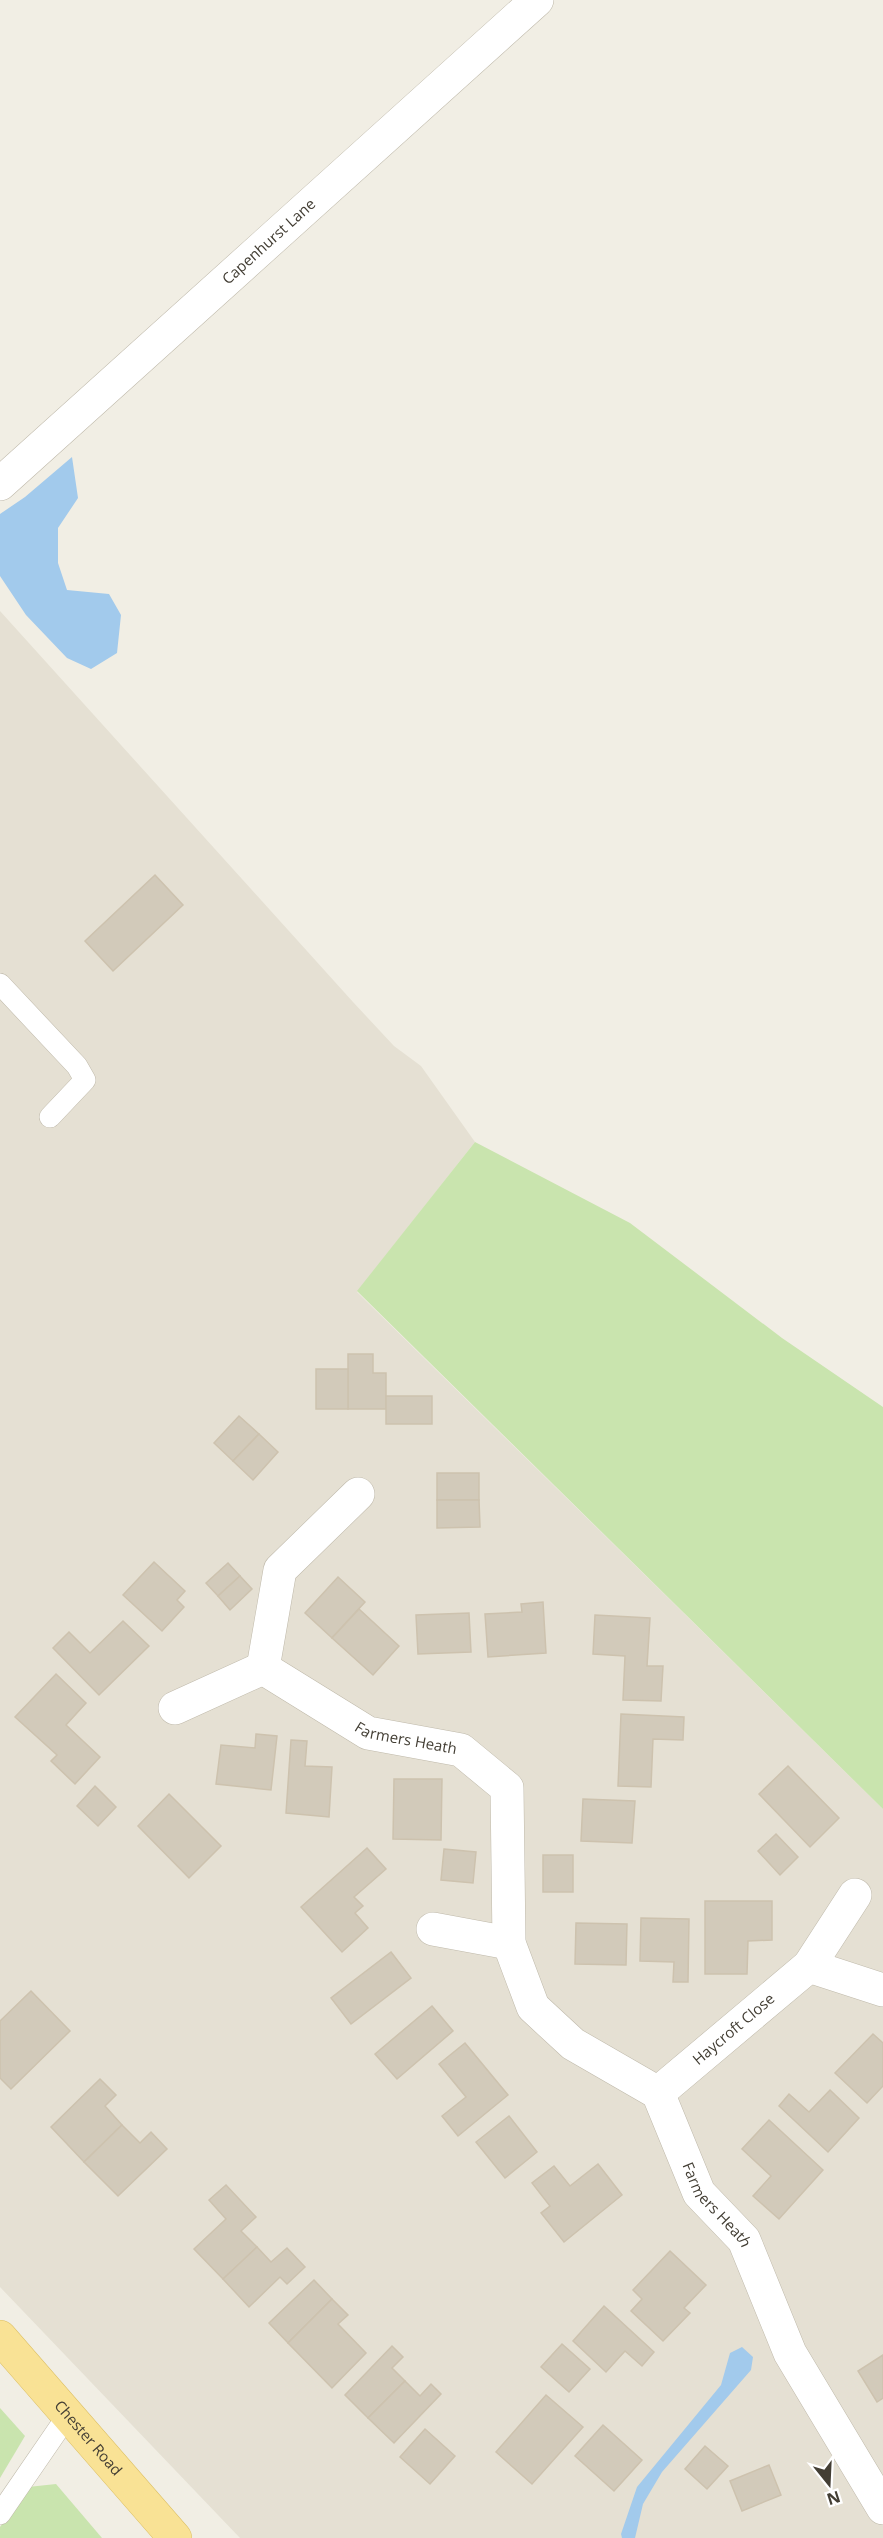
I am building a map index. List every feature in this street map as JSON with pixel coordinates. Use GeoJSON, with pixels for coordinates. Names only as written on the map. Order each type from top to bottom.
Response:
{"type":"FeatureCollection","features":[{"type":"Feature","properties":{"kind":"main road","name":"Chester Road"},"geometry":{"type":"LineString","coordinates":[[0,2337],[175,2538]]}},
{"type":"Feature","properties":{"kind":"street","name":"Capenhurst Lane"},"geometry":{"type":"LineString","coordinates":[[0,484],[537,0]]}},
{"type":"Feature","properties":{"kind":"street"},"geometry":{"type":"LineString","coordinates":[[175,1708],[263,1668],[280,1570],[358,1494]]}},
{"type":"Feature","properties":{"kind":"street","name":"Farmers Heath"},"geometry":{"type":"LineString","coordinates":[[263,1668],[368,1733],[461,1749],[507,1788],[509,1943],[533,2007],[573,2044],[658,2093],[699,2193],[744,2240],[790,2353],[883,2508]]}},
{"type":"Feature","properties":{"kind":"street","name":"Haycroft Close"},"geometry":{"type":"LineString","coordinates":[[658,2093],[809,1966],[855,1895]]}},
{"type":"Feature","properties":{"kind":"street"},"geometry":{"type":"LineString","coordinates":[[433,1929],[509,1943]]}},
{"type":"Feature","properties":{"kind":"street"},"geometry":{"type":"LineString","coordinates":[[809,1966],[883,1990]]}},
{"type":"Feature","properties":{"kind":"lane"},"geometry":{"type":"LineString","coordinates":[[0,984],[77,1066],[85,1080],[50,1118]]}},
{"type":"Feature","properties":{"kind":"lane"},"geometry":{"type":"LineString","coordinates":[[0,2514],[68,2415]]}},
{"type":"Feature","properties":{"kind":"shaded area"},"geometry":{"type":"Polygon","coordinates":[[[0,611],[353,1002],[394,1046],[421,1066],[475,1142],[357,1292],[883,1809],[883,2538],[240,2538],[0,2287],[0,611]]]}},
{"type":"Feature","properties":{"kind":"green space"},"geometry":{"type":"Polygon","coordinates":[[[475,1142],[630,1223],[782,1338],[883,1407],[883,1809],[357,1291],[475,1142]]]}},
{"type":"Feature","properties":{"kind":"green space"},"geometry":{"type":"Polygon","coordinates":[[[0,2408],[25,2436],[0,2478],[0,2408]]]}},
{"type":"Feature","properties":{"kind":"green space"},"geometry":{"type":"Polygon","coordinates":[[[56,2484],[102,2538],[0,2538],[0,2527],[28,2487],[56,2484]]]}},
{"type":"Feature","properties":{"kind":"water"},"geometry":{"type":"Polygon","coordinates":[[[72,457],[78,498],[58,528],[58,563],[67,590],[109,594],[121,615],[117,653],[91,669],[67,658],[26,615],[0,576],[0,514],[25,497],[72,457]]]}},
{"type":"Feature","properties":{"kind":"water"},"geometry":{"type":"Polygon","coordinates":[[[742,2347],[753,2357],[751,2370],[662,2472],[643,2504],[635,2538],[622,2538],[621,2534],[637,2487],[721,2385],[730,2353],[742,2347]]]}},
{"type":"Feature","properties":{"kind":"building"},"geometry":{"type":"Polygon","coordinates":[[[155,875],[183,905],[113,971],[85,941],[155,875]]]}},
{"type":"Feature","properties":{"kind":"building"},"geometry":{"type":"Polygon","coordinates":[[[348,1354],[373,1354],[373,1373],[386,1373],[386,1409],[348,1409],[348,1354]]]}},
{"type":"Feature","properties":{"kind":"building"},"geometry":{"type":"Polygon","coordinates":[[[316,1369],[348,1369],[348,1409],[316,1409],[316,1369]]]}},
{"type":"Feature","properties":{"kind":"building"},"geometry":{"type":"Polygon","coordinates":[[[386,1396],[432,1396],[432,1424],[386,1424],[386,1396]]]}},
{"type":"Feature","properties":{"kind":"building"},"geometry":{"type":"Polygon","coordinates":[[[239,1416],[259,1434],[233,1461],[214,1443],[239,1416]]]}},
{"type":"Feature","properties":{"kind":"building"},"geometry":{"type":"Polygon","coordinates":[[[259,1434],[278,1452],[253,1480],[233,1461],[259,1434]]]}},
{"type":"Feature","properties":{"kind":"building"},"geometry":{"type":"Polygon","coordinates":[[[437,1473],[479,1473],[479,1500],[437,1500],[437,1473]]]}},
{"type":"Feature","properties":{"kind":"building"},"geometry":{"type":"Polygon","coordinates":[[[437,1500],[479,1500],[480,1527],[437,1528],[437,1500]]]}},
{"type":"Feature","properties":{"kind":"building"},"geometry":{"type":"Polygon","coordinates":[[[154,1562],[185,1591],[177,1600],[184,1607],[162,1631],[123,1595],[154,1562]]]}},
{"type":"Feature","properties":{"kind":"building"},"geometry":{"type":"Polygon","coordinates":[[[228,1563],[240,1576],[218,1596],[206,1583],[228,1563]]]}},
{"type":"Feature","properties":{"kind":"building"},"geometry":{"type":"Polygon","coordinates":[[[240,1576],[252,1589],[230,1610],[218,1596],[240,1576]]]}},
{"type":"Feature","properties":{"kind":"building"},"geometry":{"type":"Polygon","coordinates":[[[338,1577],[365,1602],[332,1638],[305,1613],[338,1577]]]}},
{"type":"Feature","properties":{"kind":"building"},"geometry":{"type":"Polygon","coordinates":[[[543,1602],[546,1653],[488,1657],[485,1614],[522,1612],[521,1604],[543,1602]]]}},
{"type":"Feature","properties":{"kind":"building"},"geometry":{"type":"Polygon","coordinates":[[[359,1609],[399,1646],[373,1675],[332,1638],[359,1609]]]}},
{"type":"Feature","properties":{"kind":"building"},"geometry":{"type":"Polygon","coordinates":[[[469,1613],[471,1652],[418,1654],[416,1615],[469,1613]]]}},
{"type":"Feature","properties":{"kind":"building"},"geometry":{"type":"Polygon","coordinates":[[[595,1615],[650,1618],[647,1666],[663,1666],[661,1701],[623,1700],[625,1656],[593,1654],[595,1615]]]}},
{"type":"Feature","properties":{"kind":"building"},"geometry":{"type":"Polygon","coordinates":[[[123,1621],[149,1646],[99,1695],[53,1648],[69,1632],[90,1653],[123,1621]]]}},
{"type":"Feature","properties":{"kind":"building"},"geometry":{"type":"Polygon","coordinates":[[[56,1674],[86,1703],[66,1725],[100,1757],[75,1784],[51,1761],[57,1755],[15,1717],[56,1674]]]}},
{"type":"Feature","properties":{"kind":"building"},"geometry":{"type":"Polygon","coordinates":[[[621,1714],[684,1717],[683,1740],[653,1739],[651,1787],[618,1786],[621,1714]]]}},
{"type":"Feature","properties":{"kind":"building"},"geometry":{"type":"Polygon","coordinates":[[[256,1734],[277,1736],[271,1790],[216,1784],[221,1745],[255,1748],[256,1734]]]}},
{"type":"Feature","properties":{"kind":"building"},"geometry":{"type":"Polygon","coordinates":[[[291,1740],[307,1741],[305,1766],[332,1767],[329,1817],[286,1813],[291,1740]]]}},
{"type":"Feature","properties":{"kind":"building"},"geometry":{"type":"Polygon","coordinates":[[[788,1766],[839,1818],[810,1847],[759,1794],[788,1766]]]}},
{"type":"Feature","properties":{"kind":"building"},"geometry":{"type":"Polygon","coordinates":[[[394,1779],[442,1779],[441,1840],[393,1839],[394,1779]]]}},
{"type":"Feature","properties":{"kind":"building"},"geometry":{"type":"Polygon","coordinates":[[[95,1786],[116,1807],[98,1826],[77,1806],[95,1786]]]}},
{"type":"Feature","properties":{"kind":"building"},"geometry":{"type":"Polygon","coordinates":[[[169,1794],[221,1846],[189,1878],[138,1826],[169,1794]]]}},
{"type":"Feature","properties":{"kind":"building"},"geometry":{"type":"Polygon","coordinates":[[[583,1799],[635,1801],[632,1843],[581,1841],[583,1799]]]}},
{"type":"Feature","properties":{"kind":"building"},"geometry":{"type":"Polygon","coordinates":[[[776,1834],[798,1857],[780,1875],[758,1851],[776,1834]]]}},
{"type":"Feature","properties":{"kind":"building"},"geometry":{"type":"Polygon","coordinates":[[[367,1848],[386,1869],[354,1897],[363,1906],[355,1913],[368,1928],[342,1952],[301,1907],[367,1848]]]}},
{"type":"Feature","properties":{"kind":"building"},"geometry":{"type":"Polygon","coordinates":[[[444,1849],[476,1852],[473,1883],[441,1880],[444,1849]]]}},
{"type":"Feature","properties":{"kind":"building"},"geometry":{"type":"Polygon","coordinates":[[[543,1855],[573,1855],[573,1892],[543,1892],[543,1855]]]}},
{"type":"Feature","properties":{"kind":"building"},"geometry":{"type":"Polygon","coordinates":[[[705,1901],[772,1901],[772,1940],[748,1941],[747,1974],[705,1974],[705,1901]]]}},
{"type":"Feature","properties":{"kind":"building"},"geometry":{"type":"Polygon","coordinates":[[[641,1918],[689,1919],[688,1982],[673,1982],[674,1962],[640,1961],[641,1918]]]}},
{"type":"Feature","properties":{"kind":"building"},"geometry":{"type":"Polygon","coordinates":[[[576,1923],[627,1924],[626,1965],[575,1964],[576,1923]]]}},
{"type":"Feature","properties":{"kind":"building"},"geometry":{"type":"Polygon","coordinates":[[[391,1952],[411,1978],[351,2024],[331,1998],[391,1952]]]}},
{"type":"Feature","properties":{"kind":"building"},"geometry":{"type":"Polygon","coordinates":[[[31,1991],[70,2031],[11,2089],[0,2078],[0,2021],[31,1991]]]}},
{"type":"Feature","properties":{"kind":"building"},"geometry":{"type":"Polygon","coordinates":[[[432,2006],[453,2031],[397,2079],[375,2054],[432,2006]]]}},
{"type":"Feature","properties":{"kind":"building"},"geometry":{"type":"Polygon","coordinates":[[[873,2034],[883,2043],[883,2086],[867,2103],[835,2073],[873,2034]]]}},
{"type":"Feature","properties":{"kind":"building"},"geometry":{"type":"Polygon","coordinates":[[[465,2043],[508,2095],[458,2136],[442,2116],[466,2097],[439,2064],[465,2043]]]}},
{"type":"Feature","properties":{"kind":"building"},"geometry":{"type":"Polygon","coordinates":[[[100,2079],[116,2095],[105,2106],[122,2125],[84,2162],[51,2127],[100,2079]]]}},
{"type":"Feature","properties":{"kind":"building"},"geometry":{"type":"Polygon","coordinates":[[[830,2090],[859,2118],[828,2152],[779,2106],[789,2094],[809,2112],[830,2090]]]}},
{"type":"Feature","properties":{"kind":"building"},"geometry":{"type":"Polygon","coordinates":[[[509,2116],[537,2152],[505,2178],[476,2142],[509,2116]]]}},
{"type":"Feature","properties":{"kind":"building"},"geometry":{"type":"Polygon","coordinates":[[[769,2120],[823,2170],[779,2219],[753,2196],[771,2176],[742,2149],[769,2120]]]}},
{"type":"Feature","properties":{"kind":"building"},"geometry":{"type":"Polygon","coordinates":[[[122,2125],[140,2143],[151,2132],[167,2149],[118,2196],[84,2162],[122,2125]]]}},
{"type":"Feature","properties":{"kind":"building"},"geometry":{"type":"Polygon","coordinates":[[[598,2164],[622,2195],[564,2242],[541,2213],[550,2206],[532,2183],[554,2166],[570,2186],[598,2164]]]}},
{"type":"Feature","properties":{"kind":"building"},"geometry":{"type":"Polygon","coordinates":[[[226,2185],[256,2217],[241,2231],[257,2247],[223,2279],[194,2249],[226,2219],[209,2200],[226,2185]]]}},
{"type":"Feature","properties":{"kind":"building"},"geometry":{"type":"Polygon","coordinates":[[[257,2247],[271,2262],[287,2248],[305,2267],[287,2284],[280,2277],[249,2307],[223,2279],[257,2247]]]}},
{"type":"Feature","properties":{"kind":"building"},"geometry":{"type":"Polygon","coordinates":[[[670,2251],[706,2285],[684,2308],[690,2313],[663,2341],[631,2311],[642,2299],[633,2290],[670,2251]]]}},
{"type":"Feature","properties":{"kind":"building"},"geometry":{"type":"Polygon","coordinates":[[[314,2280],[332,2299],[288,2343],[269,2323],[314,2280]]]}},
{"type":"Feature","properties":{"kind":"building"},"geometry":{"type":"Polygon","coordinates":[[[332,2299],[348,2315],[338,2324],[366,2353],[332,2388],[288,2343],[332,2299]]]}},
{"type":"Feature","properties":{"kind":"building"},"geometry":{"type":"Polygon","coordinates":[[[604,2306],[654,2352],[642,2366],[625,2351],[606,2372],[573,2341],[604,2306]]]}},
{"type":"Feature","properties":{"kind":"building"},"geometry":{"type":"Polygon","coordinates":[[[562,2344],[590,2369],[569,2392],[541,2367],[562,2344]]]}},
{"type":"Feature","properties":{"kind":"building"},"geometry":{"type":"Polygon","coordinates":[[[392,2346],[403,2357],[392,2368],[405,2381],[368,2418],[345,2395],[392,2346]]]}},
{"type":"Feature","properties":{"kind":"building"},"geometry":{"type":"Polygon","coordinates":[[[883,2355],[883,2398],[877,2402],[858,2371],[883,2355]]]}},
{"type":"Feature","properties":{"kind":"building"},"geometry":{"type":"Polygon","coordinates":[[[405,2381],[420,2396],[431,2384],[441,2394],[394,2443],[368,2418],[405,2381]]]}},
{"type":"Feature","properties":{"kind":"building"},"geometry":{"type":"Polygon","coordinates":[[[546,2395],[583,2427],[532,2484],[496,2452],[546,2395]]]}},
{"type":"Feature","properties":{"kind":"building"},"geometry":{"type":"Polygon","coordinates":[[[603,2425],[642,2460],[614,2491],[575,2456],[603,2425]]]}},
{"type":"Feature","properties":{"kind":"building"},"geometry":{"type":"Polygon","coordinates":[[[425,2429],[455,2456],[430,2484],[400,2457],[425,2429]]]}},
{"type":"Feature","properties":{"kind":"building"},"geometry":{"type":"Polygon","coordinates":[[[705,2446],[728,2466],[707,2489],[685,2469],[705,2446]]]}},
{"type":"Feature","properties":{"kind":"building"},"geometry":{"type":"Polygon","coordinates":[[[769,2465],[781,2495],[742,2511],[730,2481],[769,2465]]]}}]}
